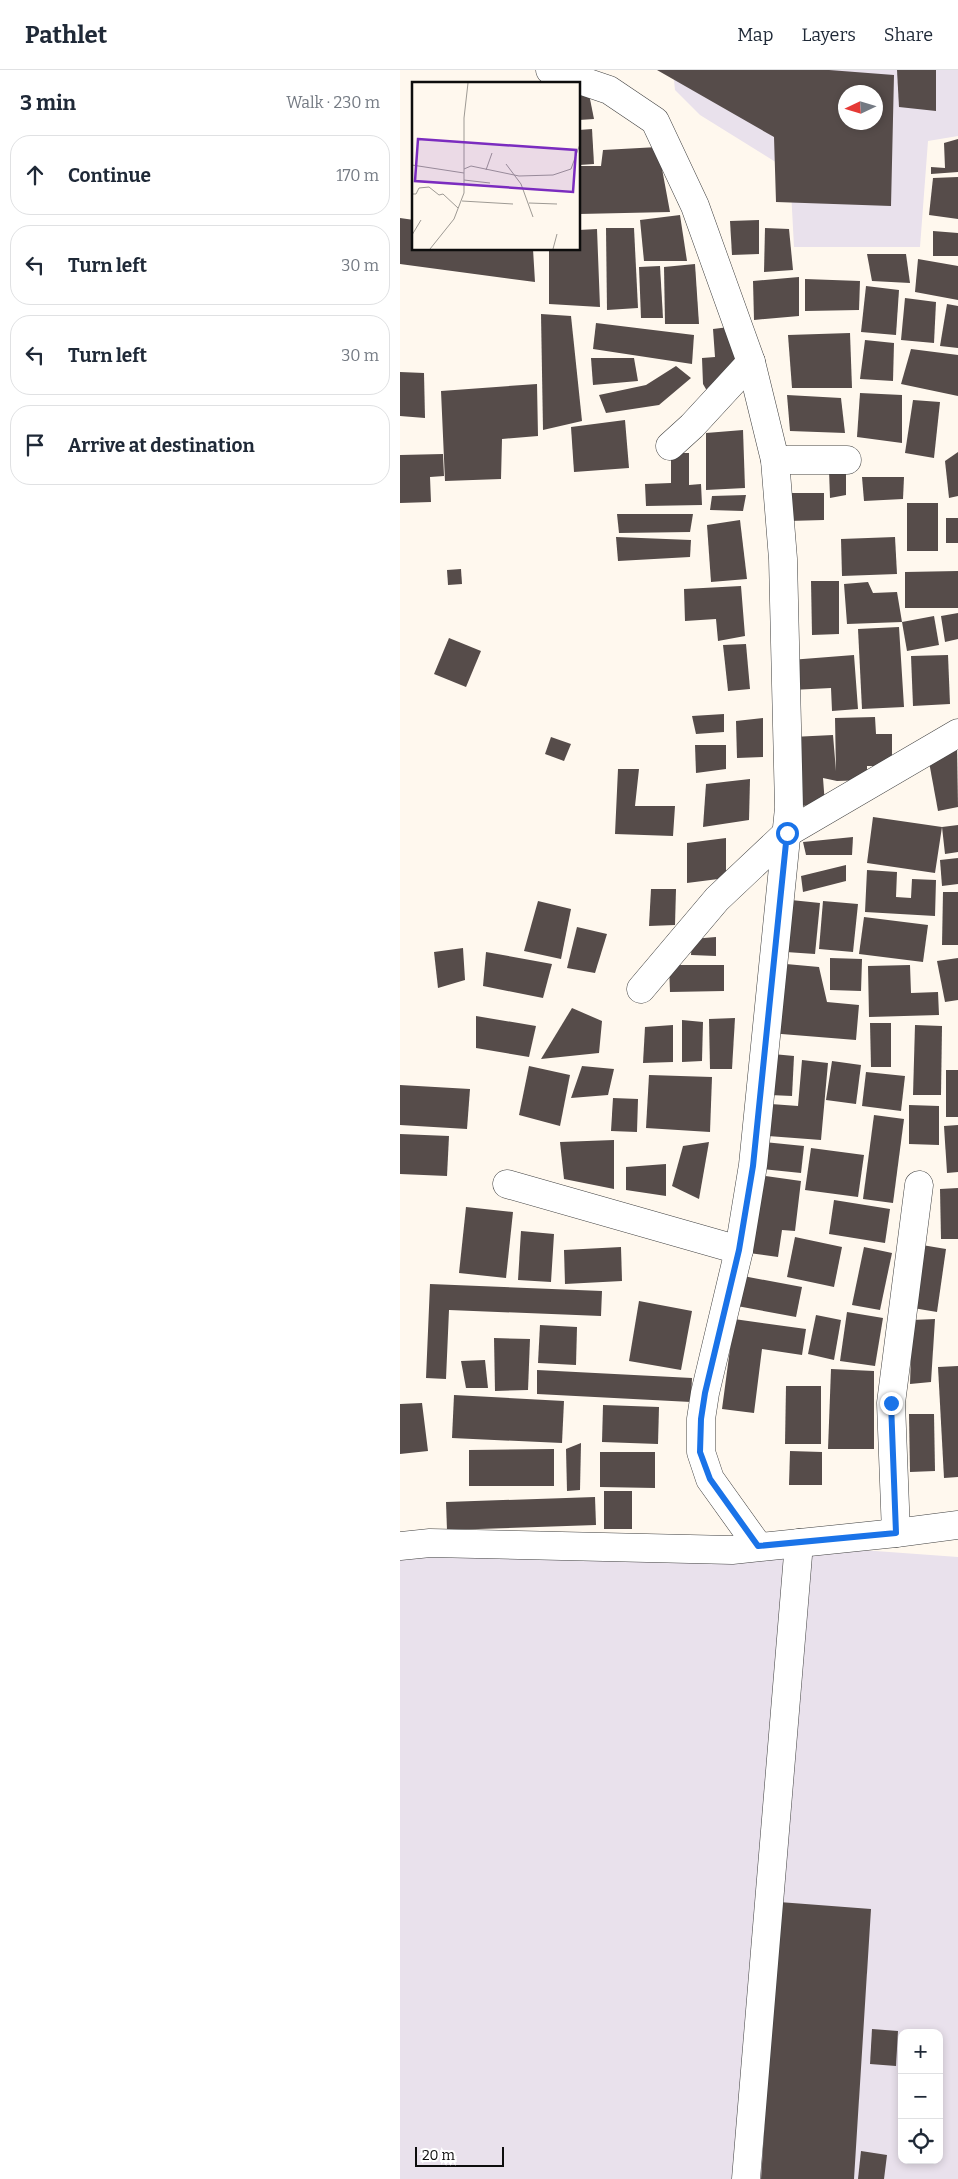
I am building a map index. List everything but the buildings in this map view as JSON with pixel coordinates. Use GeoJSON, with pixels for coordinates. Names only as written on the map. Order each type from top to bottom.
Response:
{"type":"FeatureCollection","features":[{"type":"Feature","properties":{"kind":"street"},"geometry":{"type":"LineString","coordinates":[[550,70],[609,90],[655,121],[695,206],[751,362],[775,460],[783,559],[789,808],[753,1166],[739,1250],[705,1393],[701,1419],[700,1452],[710,1479],[758,1546]]}},
{"type":"Feature","properties":{"kind":"street"},"geometry":{"type":"LineString","coordinates":[[670,446],[692,426],[751,362]]}},
{"type":"Feature","properties":{"kind":"street"},"geometry":{"type":"LineString","coordinates":[[775,460],[847,460]]}},
{"type":"Feature","properties":{"kind":"street"},"geometry":{"type":"LineString","coordinates":[[641,989],[717,899],[787,833],[958,733]]}},
{"type":"Feature","properties":{"kind":"street"},"geometry":{"type":"LineString","coordinates":[[507,1184],[739,1250]]}},
{"type":"Feature","properties":{"kind":"street"},"geometry":{"type":"LineString","coordinates":[[896,1533],[891,1403],[919,1185]]}},
{"type":"Feature","properties":{"kind":"street"},"geometry":{"type":"LineString","coordinates":[[400,1546],[430,1543],[732,1550],[958,1525]]}},
{"type":"Feature","properties":{"kind":"street"},"geometry":{"type":"LineString","coordinates":[[746,2179],[799,1542]]}},
{"type":"Feature","properties":{"kind":"shaded area"},"geometry":{"type":"Polygon","coordinates":[[[673,70],[958,70],[958,136],[928,141],[920,247],[794,247],[790,171],[700,115],[675,90],[673,70]]]}},
{"type":"Feature","properties":{"kind":"shaded area"},"geometry":{"type":"Polygon","coordinates":[[[400,1535],[834,1548],[958,1557],[958,2179],[400,2179],[400,1535]]]}},
{"type":"Feature","properties":{"kind":"route"},"geometry":{"type":"LineString","coordinates":[[787,833],[753,1166],[739,1250],[705,1393],[701,1419],[700,1452],[710,1479],[758,1546],[896,1533],[891,1403]]}}]}
